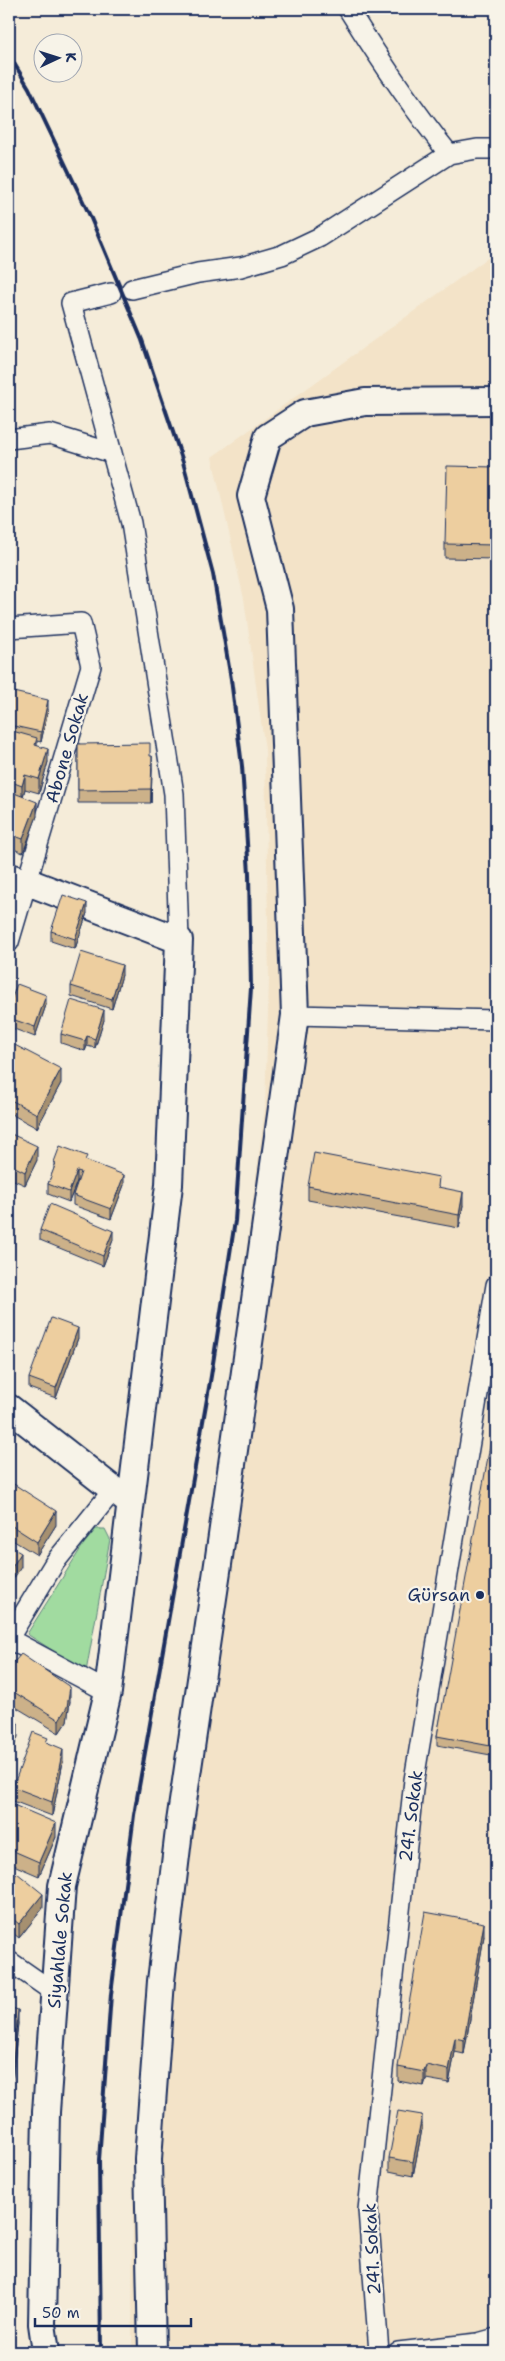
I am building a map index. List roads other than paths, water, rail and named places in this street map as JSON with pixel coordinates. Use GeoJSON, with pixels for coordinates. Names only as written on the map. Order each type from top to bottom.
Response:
{"type":"FeatureCollection","features":[{"type":"Feature","properties":{"kind":"street"},"geometry":{"type":"LineString","coordinates":[[348,9],[388,72],[450,154]]}},
{"type":"Feature","properties":{"kind":"street"},"geometry":{"type":"LineString","coordinates":[[132,289],[198,273],[241,267],[282,256],[320,237],[450,154],[477,149],[496,149]]}},
{"type":"Feature","properties":{"kind":"street"},"geometry":{"type":"LineString","coordinates":[[19,879],[179,940],[174,794],[131,523],[72,303],[111,293]]}},
{"type":"Feature","properties":{"kind":"street"},"geometry":{"type":"LineString","coordinates":[[152,2352],[148,2159],[161,1981],[180,1822],[295,1015],[280,609],[251,496],[268,438],[305,413],[365,402],[496,401]]}},
{"type":"Feature","properties":{"kind":"street"},"geometry":{"type":"LineString","coordinates":[[9,439],[50,434],[112,453]]}},
{"type":"Feature","properties":{"kind":"street","name":"Abone Sokak"},"geometry":{"type":"LineString","coordinates":[[9,628],[81,623],[91,666],[19,879],[9,942]]}},
{"type":"Feature","properties":{"kind":"street","name":"Siyahlale Sokak"},"geometry":{"type":"LineString","coordinates":[[46,2352],[42,2324],[46,2122],[62,1886],[108,1692],[122,1496],[169,1184],[179,940]]}},
{"type":"Feature","properties":{"kind":"street"},"geometry":{"type":"LineString","coordinates":[[295,1015],[496,1020]]}},
{"type":"Feature","properties":{"kind":"street","name":"241. Sokak"},"geometry":{"type":"LineString","coordinates":[[379,2352],[368,2210],[414,1780],[496,1285]]}},
{"type":"Feature","properties":{"kind":"street"},"geometry":{"type":"LineString","coordinates":[[9,1408],[122,1496],[55,1562],[9,1638],[108,1692]]}},
{"type":"Feature","properties":{"kind":"street"},"geometry":{"type":"LineString","coordinates":[[10,1965],[55,1993]]}},
{"type":"Feature","properties":{"kind":"street"},"geometry":{"type":"LineString","coordinates":[[398,2352],[496,2338]]}},
{"type":"Feature","properties":{"kind":"railway"},"geometry":{"type":"LineString","coordinates":[[9,55],[29,88],[90,216],[142,340],[183,462],[213,574],[231,679],[242,766],[249,874],[251,988],[235,1221],[211,1376],[134,1815],[111,1994],[99,2160],[101,2352]]}},
{"type":"Feature","properties":{"kind":"place","name":"Gürsan"},"geometry":{"type":"Point","coordinates":[480,1595]}}]}
